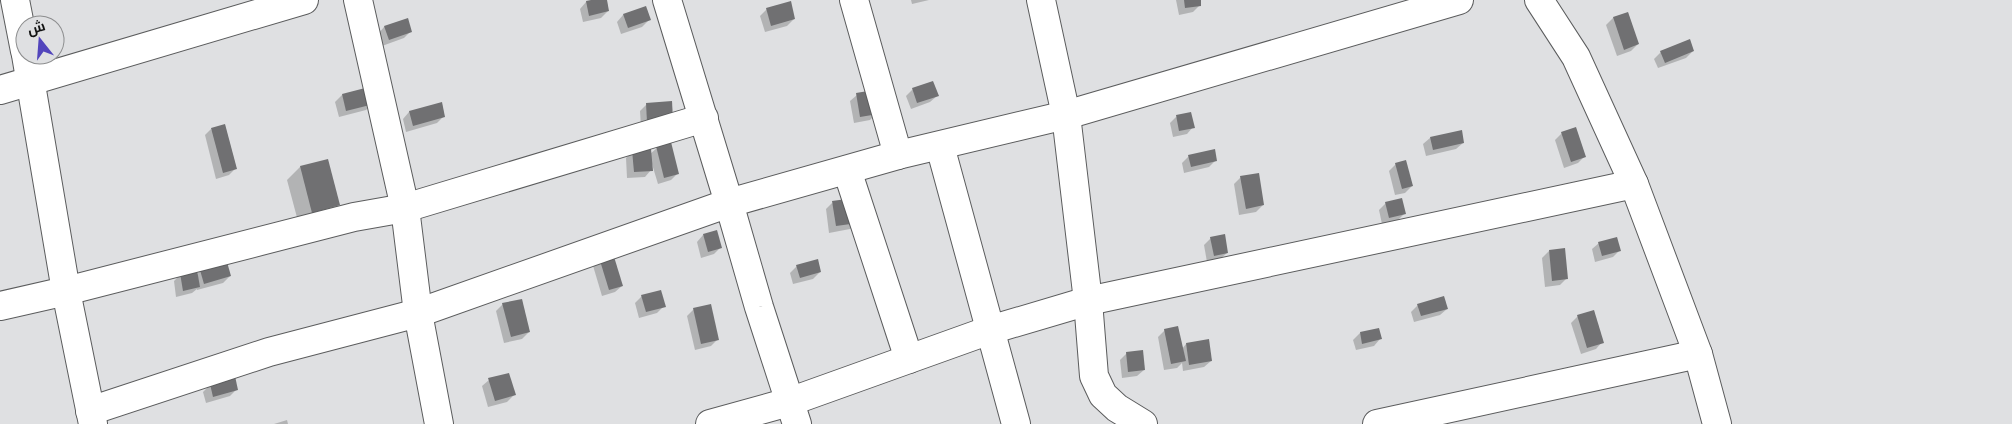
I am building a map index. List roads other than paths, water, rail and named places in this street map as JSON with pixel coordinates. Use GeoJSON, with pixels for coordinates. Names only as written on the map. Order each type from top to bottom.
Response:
{"type":"FeatureCollection","features":[{"type":"Feature","properties":{"kind":"street"},"geometry":{"type":"LineString","coordinates":[[15,0],[18,15]]}},
{"type":"Feature","properties":{"kind":"street"},"geometry":{"type":"LineString","coordinates":[[0,90],[304,0]]}},
{"type":"Feature","properties":{"kind":"street"},"geometry":{"type":"LineString","coordinates":[[358,0],[405,208],[418,313],[439,424]]}},
{"type":"Feature","properties":{"kind":"street"},"geometry":{"type":"LineString","coordinates":[[667,0],[730,203],[759,307],[793,413]]}},
{"type":"Feature","properties":{"kind":"street"},"geometry":{"type":"LineString","coordinates":[[854,0],[898,155]]}},
{"type":"Feature","properties":{"kind":"street"},"geometry":{"type":"LineString","coordinates":[[1041,0],[1066,115],[1088,301],[1094,376],[1103,396],[1143,424]]}},
{"type":"Feature","properties":{"kind":"street"},"geometry":{"type":"LineString","coordinates":[[28,65],[66,291],[91,418],[269,352],[418,313],[730,203],[898,155],[1066,115],[1458,0]]}},
{"type":"Feature","properties":{"kind":"street"},"geometry":{"type":"LineString","coordinates":[[1539,0],[1576,57],[1634,184],[1698,354],[1717,424]]}},
{"type":"Feature","properties":{"kind":"street"},"geometry":{"type":"LineString","coordinates":[[0,306],[66,291],[354,217],[405,208],[704,118]]}},
{"type":"Feature","properties":{"kind":"street"},"geometry":{"type":"LineString","coordinates":[[940,146],[1016,424]]}},
{"type":"Feature","properties":{"kind":"street"},"geometry":{"type":"LineString","coordinates":[[848,170],[909,359]]}},
{"type":"Feature","properties":{"kind":"street"},"geometry":{"type":"LineString","coordinates":[[710,424],[793,413],[909,359],[990,330],[1088,301],[1634,184]]}},
{"type":"Feature","properties":{"kind":"street"},"geometry":{"type":"LineString","coordinates":[[1377,424],[1429,418],[1698,354]]}}]}
